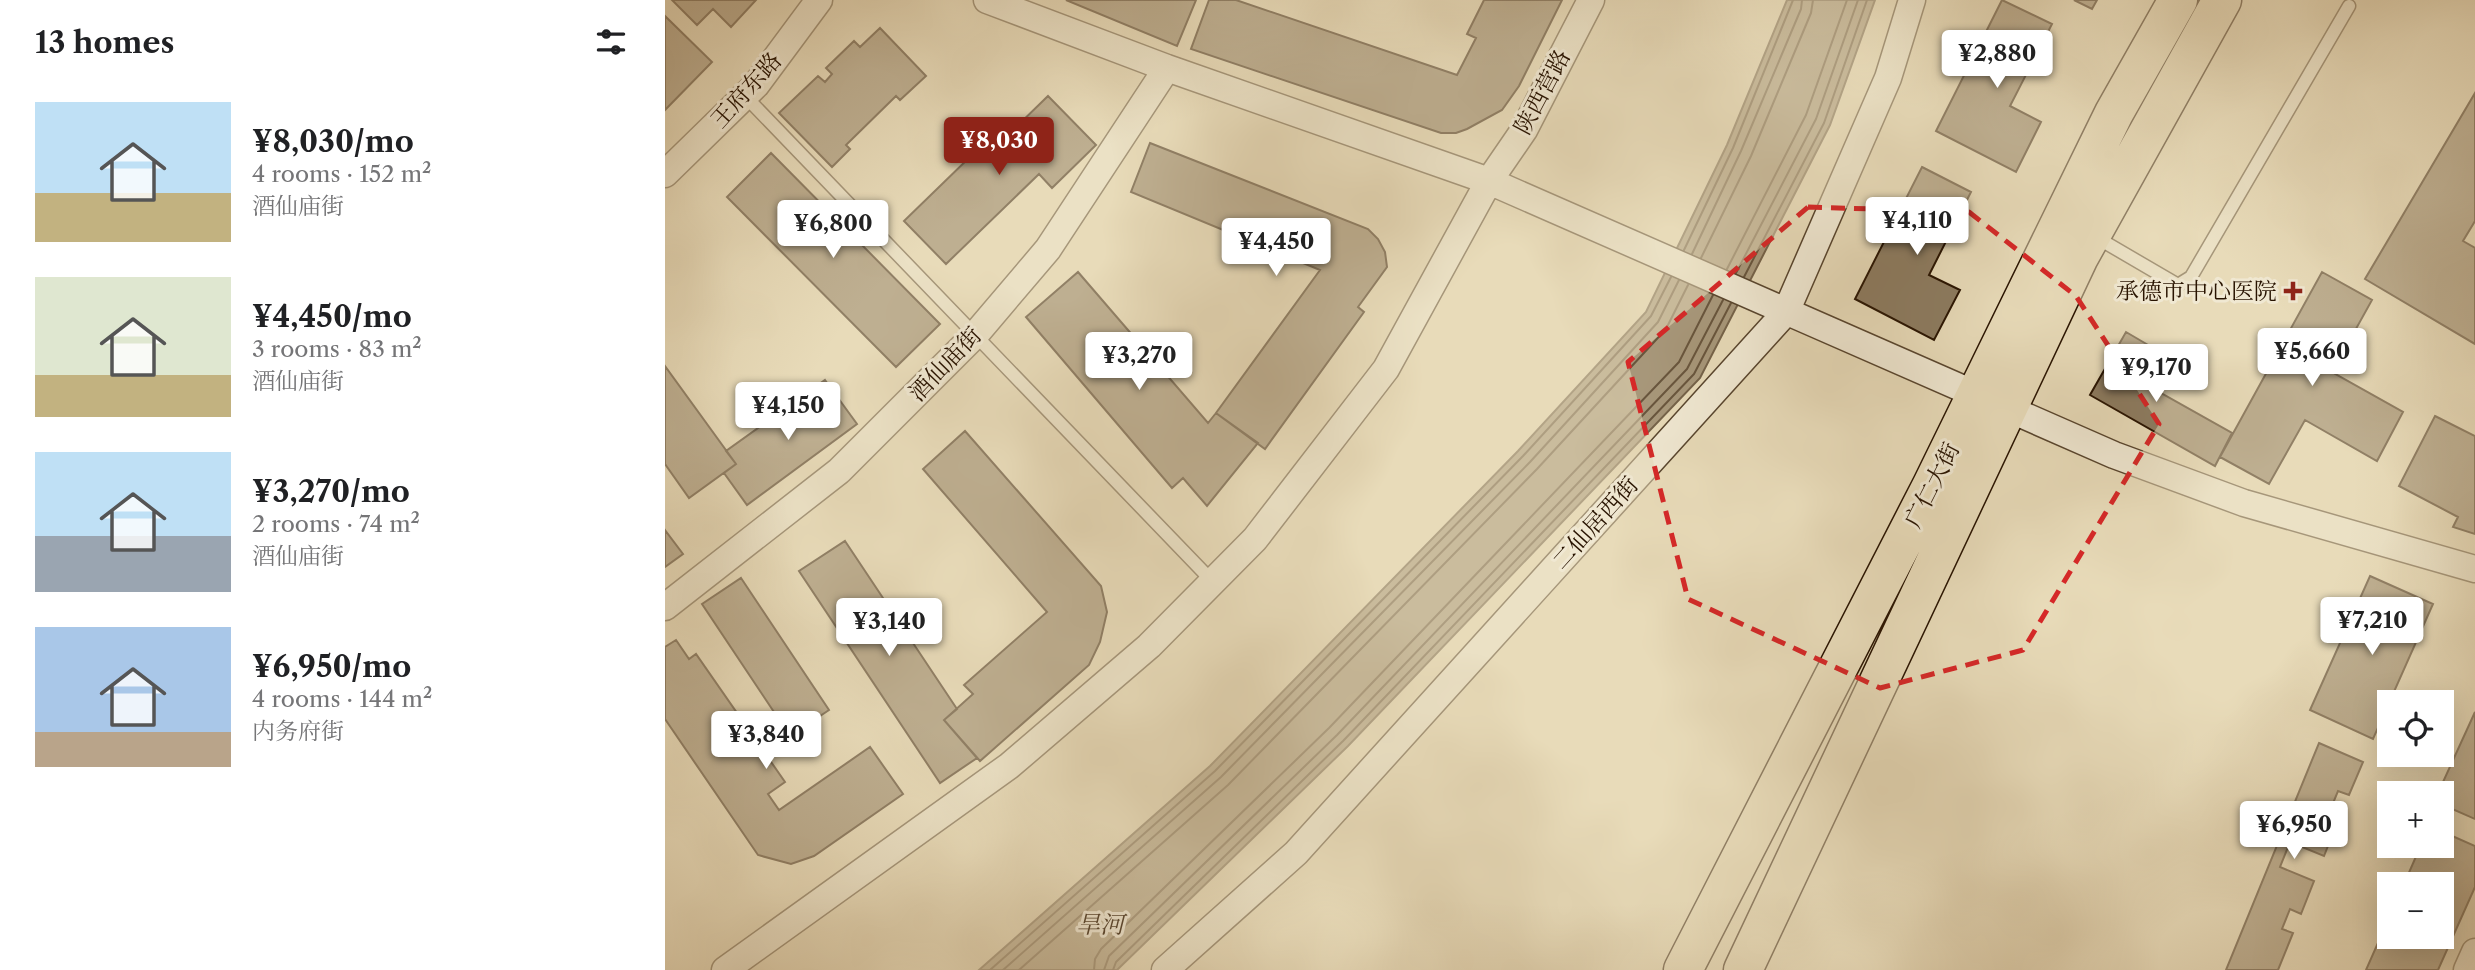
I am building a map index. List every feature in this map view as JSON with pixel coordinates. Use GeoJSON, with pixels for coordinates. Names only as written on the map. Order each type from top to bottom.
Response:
{"type":"FeatureCollection","features":[{"type":"Feature","properties":{"kind":"main road","name":"广仁大街"},"geometry":{"type":"LineString","coordinates":[[1743,970],[1992,401],[2114,113],[2178,0]]}},
{"type":"Feature","properties":{"kind":"main road","name":"广仁大街"},"geometry":{"type":"LineString","coordinates":[[1683,970],[1992,401],[2092,234],[2222,0]]}},
{"type":"Feature","properties":{"kind":"street","name":"王府东路"},"geometry":{"type":"LineString","coordinates":[[665,174],[757,85],[819,0]]}},
{"type":"Feature","properties":{"kind":"street"},"geometry":{"type":"LineString","coordinates":[[987,0],[1167,68],[1489,181],[2114,455],[2244,503],[2475,569]]}},
{"type":"Feature","properties":{"kind":"street","name":"陕西营路"},"geometry":{"type":"LineString","coordinates":[[725,970],[1009,766],[1149,646],[1255,539],[1386,369],[1489,181],[1524,130],[1591,0]]}},
{"type":"Feature","properties":{"kind":"street","name":"二仙居西街"},"geometry":{"type":"LineString","coordinates":[[1165,970],[1296,853],[1786,312],[1888,78],[1912,0]]}},
{"type":"Feature","properties":{"kind":"street","name":"酒仙庙街"},"geometry":{"type":"LineString","coordinates":[[665,607],[839,471],[975,335],[1048,249],[1167,68]]}},
{"type":"Feature","properties":{"kind":"street"},"geometry":{"type":"LineString","coordinates":[[2467,970],[2475,952]]}},
{"type":"Feature","properties":{"kind":"lane"},"geometry":{"type":"LineString","coordinates":[[2092,234],[2178,285],[2191,277],[2349,6]]}},
{"type":"Feature","properties":{"kind":"lane"},"geometry":{"type":"LineString","coordinates":[[745,96],[1213,582]]}},
{"type":"Feature","properties":{"kind":"highlighted area"},"geometry":{"type":"Polygon","coordinates":[[[1808,207],[1969,212],[2076,296],[2159,424],[2023,650],[1880,688],[1688,599],[1628,362],[1808,207]]]}},
{"type":"Feature","properties":{"kind":"water","name":"旱河"},"geometry":{"type":"Polygon","coordinates":[[[1787,0],[1875,0],[1830,125],[1700,378],[1348,746],[1117,970],[979,970],[1210,766],[1518,451],[1646,312],[1727,145],[1787,0]]]}},
{"type":"Feature","properties":{"kind":"building"},"geometry":{"type":"Polygon","coordinates":[[[672,0],[756,0],[731,27],[713,9],[697,25],[672,0]]]}},
{"type":"Feature","properties":{"kind":"building"},"geometry":{"type":"Polygon","coordinates":[[[1066,0],[1196,0],[1177,46],[1066,0]]]}},
{"type":"Feature","properties":{"kind":"building"},"geometry":{"type":"Polygon","coordinates":[[[1209,0],[1236,0],[1457,75],[1476,38],[1467,34],[1484,0],[1562,0],[1519,86],[1502,110],[1467,129],[1456,133],[1441,133],[1191,49],[1209,0]]]}},
{"type":"Feature","properties":{"kind":"building"},"geometry":{"type":"Polygon","coordinates":[[[2002,0],[2052,24],[2010,106],[2041,122],[2016,172],[1936,131],[2002,0]]]}},
{"type":"Feature","properties":{"kind":"building"},"geometry":{"type":"Polygon","coordinates":[[[2074,0],[2097,0],[2092,9],[2074,0]]]}},
{"type":"Feature","properties":{"kind":"building"},"geometry":{"type":"Polygon","coordinates":[[[665,16],[712,62],[665,110],[665,16]]]}},
{"type":"Feature","properties":{"kind":"building"},"geometry":{"type":"Polygon","coordinates":[[[880,28],[926,76],[900,100],[896,96],[846,145],[850,149],[832,167],[779,113],[818,76],[825,82],[832,74],[826,68],[854,41],[860,47],[880,28]]]}},
{"type":"Feature","properties":{"kind":"building"},"geometry":{"type":"Polygon","coordinates":[[[2475,93],[2475,221],[2463,241],[2475,248],[2475,344],[2365,279],[2475,93]]]}},
{"type":"Feature","properties":{"kind":"building"},"geometry":{"type":"Polygon","coordinates":[[[1048,96],[1096,145],[1052,188],[1039,174],[946,264],[904,221],[1007,121],[1014,129],[1048,96]]]}},
{"type":"Feature","properties":{"kind":"building"},"geometry":{"type":"Polygon","coordinates":[[[1150,143],[1368,229],[1385,252],[1387,267],[1358,307],[1364,312],[1265,449],[1216,413],[1320,270],[1131,192],[1150,143]]]}},
{"type":"Feature","properties":{"kind":"building"},"geometry":{"type":"Polygon","coordinates":[[[771,153],[940,324],[896,367],[727,197],[771,153]]]}},
{"type":"Feature","properties":{"kind":"building"},"geometry":{"type":"Polygon","coordinates":[[[1922,167],[1971,192],[1929,275],[1960,290],[1934,340],[1855,299],[1922,167]]]}},
{"type":"Feature","properties":{"kind":"building"},"geometry":{"type":"Polygon","coordinates":[[[1078,272],[1208,423],[1216,413],[1258,443],[1207,506],[1183,478],[1172,488],[1026,317],[1078,272]]]}},
{"type":"Feature","properties":{"kind":"building"},"geometry":{"type":"Polygon","coordinates":[[[2322,272],[2372,300],[2332,372],[2403,412],[2377,461],[2305,420],[2269,484],[2220,457],[2322,272]]]}},
{"type":"Feature","properties":{"kind":"building"},"geometry":{"type":"Polygon","coordinates":[[[2126,332],[2155,349],[2138,380],[2232,433],[2215,466],[2090,395],[2126,332]]]}},
{"type":"Feature","properties":{"kind":"building"},"geometry":{"type":"Polygon","coordinates":[[[665,366],[736,464],[689,498],[665,464],[665,366]]]}},
{"type":"Feature","properties":{"kind":"building"},"geometry":{"type":"Polygon","coordinates":[[[825,380],[857,424],[747,505],[724,473],[736,464],[726,451],[825,380]]]}},
{"type":"Feature","properties":{"kind":"building"},"geometry":{"type":"Polygon","coordinates":[[[2435,416],[2475,436],[2475,534],[2453,527],[2458,517],[2399,486],[2435,416]]]}},
{"type":"Feature","properties":{"kind":"building"},"geometry":{"type":"Polygon","coordinates":[[[965,431],[1101,586],[1107,612],[1100,642],[1089,665],[980,761],[944,720],[973,694],[964,685],[1047,612],[923,469],[965,431]]]}},
{"type":"Feature","properties":{"kind":"building"},"geometry":{"type":"Polygon","coordinates":[[[665,530],[683,554],[665,567],[665,530]]]}},
{"type":"Feature","properties":{"kind":"building"},"geometry":{"type":"Polygon","coordinates":[[[845,541],[957,709],[944,720],[977,758],[940,783],[799,571],[845,541]]]}},
{"type":"Feature","properties":{"kind":"building"},"geometry":{"type":"Polygon","coordinates":[[[2370,576],[2433,604],[2395,690],[2377,690],[2377,730],[2373,739],[2310,710],[2370,576]]]}},
{"type":"Feature","properties":{"kind":"building"},"geometry":{"type":"Polygon","coordinates":[[[741,578],[829,710],[790,736],[702,604],[741,578]]]}},
{"type":"Feature","properties":{"kind":"building"},"geometry":{"type":"Polygon","coordinates":[[[676,640],[689,659],[696,654],[785,782],[768,794],[779,810],[870,747],[903,794],[814,856],[791,864],[758,855],[665,719],[665,647],[676,640]]]}},
{"type":"Feature","properties":{"kind":"building"},"geometry":{"type":"Polygon","coordinates":[[[2475,712],[2475,819],[2454,810],[2454,781],[2443,781],[2450,767],[2454,767],[2454,758],[2475,712]]]}},
{"type":"Feature","properties":{"kind":"building"},"geometry":{"type":"Polygon","coordinates":[[[2319,743],[2363,762],[2349,795],[2338,791],[2331,808],[2341,813],[2324,856],[2290,842],[2280,867],[2314,881],[2301,914],[2290,909],[2282,929],[2293,933],[2278,970],[2226,970],[2319,743]]]}},
{"type":"Feature","properties":{"kind":"building"},"geometry":{"type":"Polygon","coordinates":[[[2454,837],[2475,846],[2475,887],[2454,934],[2454,872],[2409,872],[2415,858],[2454,858],[2454,837]]]}},
{"type":"Feature","properties":{"kind":"building"},"geometry":{"type":"Polygon","coordinates":[[[2377,945],[2377,949],[2447,949],[2438,970],[2366,970],[2377,945]]]}},
{"type":"Feature","properties":{"kind":"place","name":"承德市中心医院"},"geometry":{"type":"Point","coordinates":[2293,291]}}]}
